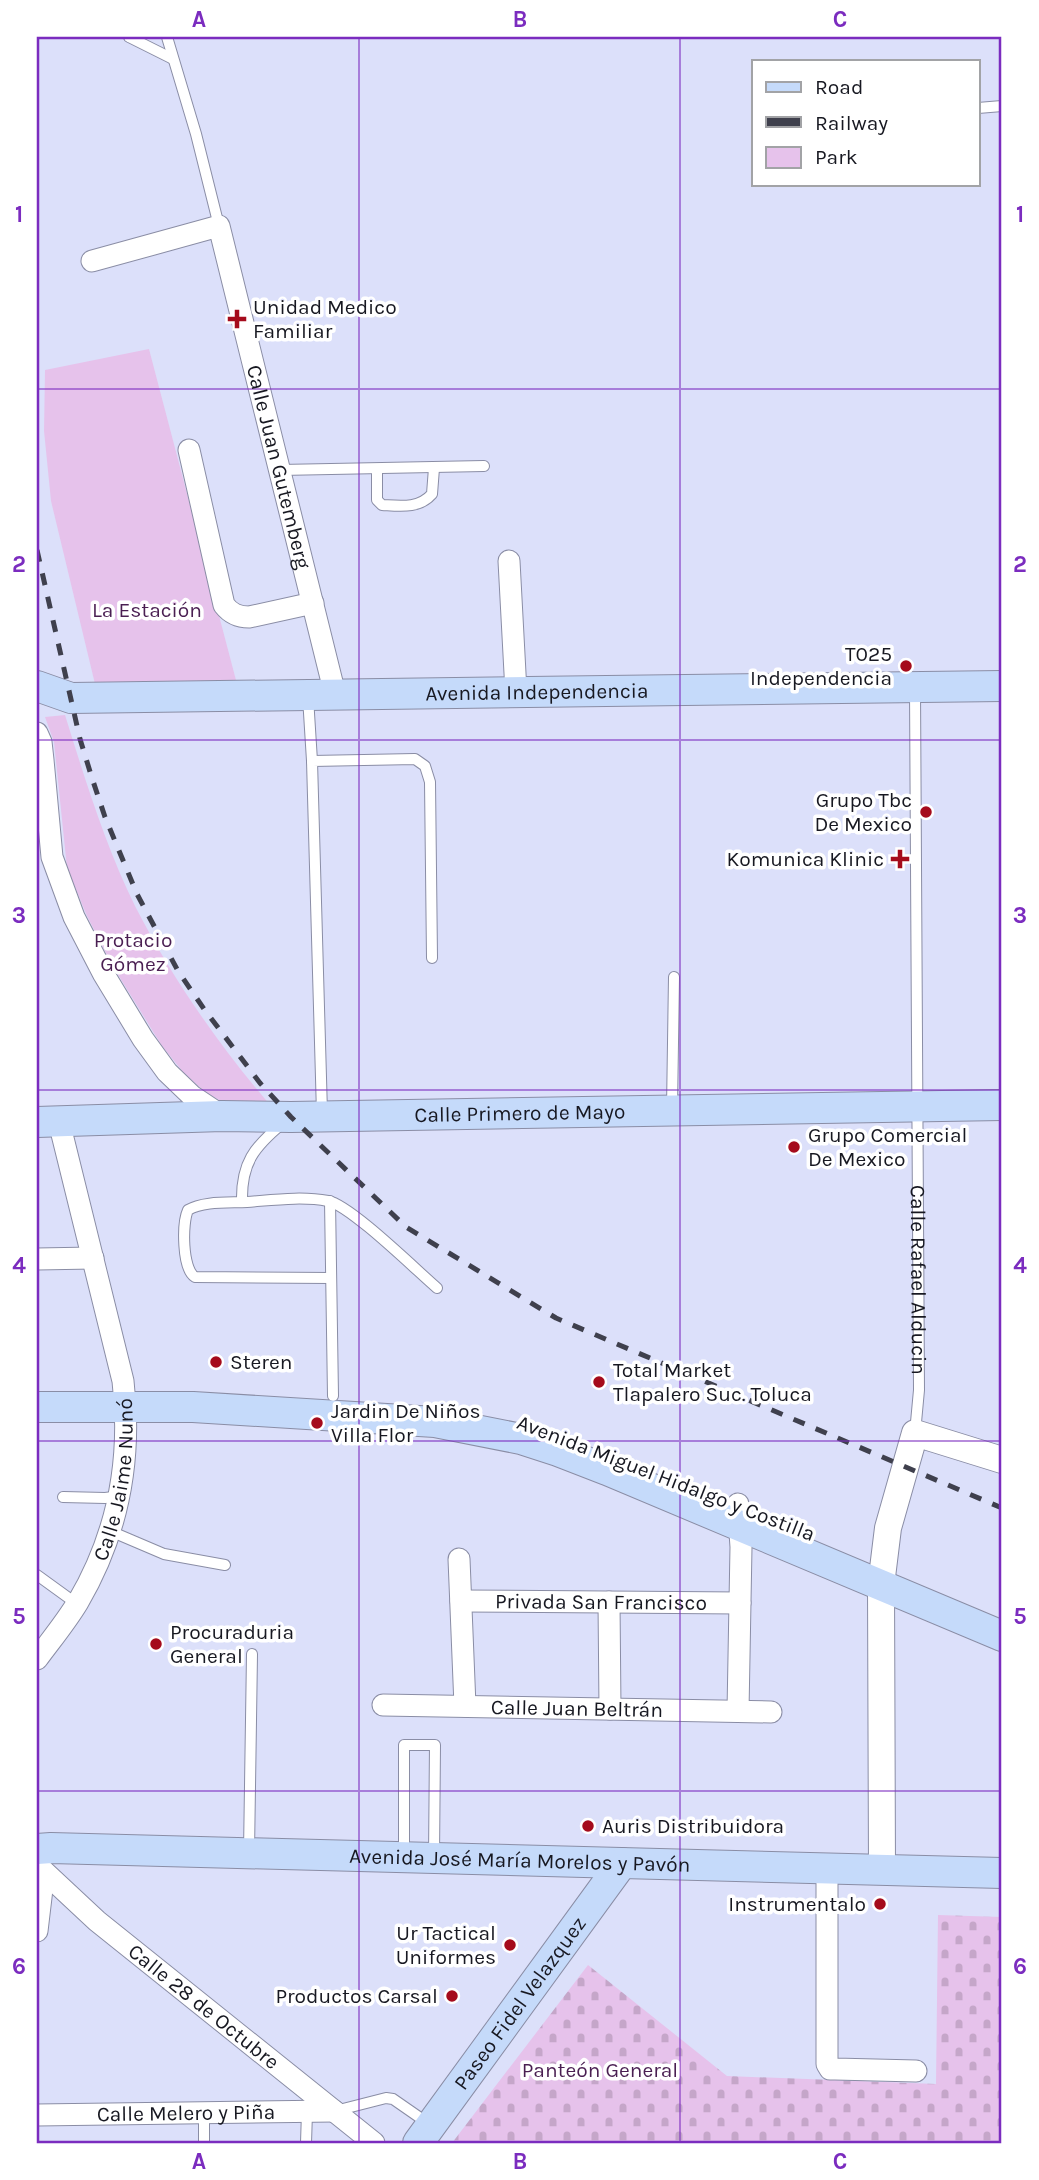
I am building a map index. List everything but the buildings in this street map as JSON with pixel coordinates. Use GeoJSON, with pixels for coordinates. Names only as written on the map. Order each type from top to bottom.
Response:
{"type":"FeatureCollection","features":[{"type":"Feature","properties":{"kind":"main road","name":"Avenida Independencia"},"geometry":{"type":"LineString","coordinates":[[37,686],[71,698],[1002,686]]}},
{"type":"Feature","properties":{"kind":"main road","name":"Calle Primero de Mayo"},"geometry":{"type":"LineString","coordinates":[[48,1122],[222,1116],[1002,1105]]}},
{"type":"Feature","properties":{"kind":"main road","name":"Avenida Miguel Hidalgo y Costilla"},"geometry":{"type":"LineString","coordinates":[[193,1407],[241,1395],[381,1397],[428,1401],[506,1416],[553,1430],[740,1525]]}},
{"type":"Feature","properties":{"kind":"main road","name":"Avenida Miguel Hidalgo y Costilla"},"geometry":{"type":"LineString","coordinates":[[37,1407],[193,1407],[244,1412],[393,1418],[435,1422],[481,1431],[558,1451],[740,1525],[882,1575],[996,1622]]}},
{"type":"Feature","properties":{"kind":"main road","name":"Avenida José María Morelos y Pavón"},"geometry":{"type":"LineString","coordinates":[[39,1862],[63,1848],[249,1855],[1002,1872]]}},
{"type":"Feature","properties":{"kind":"main road","name":"Paseo Fidel Velazquez"},"geometry":{"type":"LineString","coordinates":[[424,2134],[622,1863]]}},
{"type":"Feature","properties":{"kind":"street"},"geometry":{"type":"LineString","coordinates":[[92,261],[219,226]]}},
{"type":"Feature","properties":{"kind":"street","name":"Calle Juan Gutemberg"},"geometry":{"type":"LineString","coordinates":[[219,226],[313,603],[321,694]]}},
{"type":"Feature","properties":{"kind":"street"},"geometry":{"type":"LineString","coordinates":[[189,450],[224,605],[228,610],[239,617],[249,617],[313,603]]}},
{"type":"Feature","properties":{"kind":"street"},"geometry":{"type":"LineString","coordinates":[[509,561],[516,692]]}},
{"type":"Feature","properties":{"kind":"street"},"geometry":{"type":"LineString","coordinates":[[37,733],[42,751],[52,857],[74,917],[143,1040],[167,1072],[192,1096],[222,1116]]}},
{"type":"Feature","properties":{"kind":"street","name":"Calle Jaime Nunó"},"geometry":{"type":"LineString","coordinates":[[37,1659],[77,1604],[89,1582],[121,1496],[126,1452],[126,1406],[116,1350],[93,1258],[48,1122]]}},
{"type":"Feature","properties":{"kind":"street"},"geometry":{"type":"LineString","coordinates":[[37,1259],[93,1258]]}},
{"type":"Feature","properties":{"kind":"street"},"geometry":{"type":"LineString","coordinates":[[915,1433],[1002,1460]]}},
{"type":"Feature","properties":{"kind":"street","name":"Calle Rafael Alducin"},"geometry":{"type":"LineString","coordinates":[[882,1869],[882,1575],[888,1528],[915,1433]]}},
{"type":"Feature","properties":{"kind":"street"},"geometry":{"type":"LineString","coordinates":[[738,1711],[740,1525]]}},
{"type":"Feature","properties":{"kind":"street"},"geometry":{"type":"LineString","coordinates":[[459,1559],[465,1706]]}},
{"type":"Feature","properties":{"kind":"street","name":"Privada San Francisco"},"geometry":{"type":"LineString","coordinates":[[461,1601],[740,1603]]}},
{"type":"Feature","properties":{"kind":"street"},"geometry":{"type":"LineString","coordinates":[[609,1602],[610,1709]]}},
{"type":"Feature","properties":{"kind":"street","name":"Calle Juan Beltrán"},"geometry":{"type":"LineString","coordinates":[[383,1705],[771,1712]]}},
{"type":"Feature","properties":{"kind":"street"},"geometry":{"type":"LineString","coordinates":[[37,1931],[39,1862]]}},
{"type":"Feature","properties":{"kind":"street","name":"Calle 28 de Octubre"},"geometry":{"type":"LineString","coordinates":[[39,1862],[97,1921],[374,2143]]}},
{"type":"Feature","properties":{"kind":"street"},"geometry":{"type":"LineString","coordinates":[[827,1868],[828,2067],[835,2070],[916,2071]]}},
{"type":"Feature","properties":{"kind":"street","name":"Calle Melero y Piña"},"geometry":{"type":"LineString","coordinates":[[37,2115],[334,2111]]}},
{"type":"Feature","properties":{"kind":"lane"},"geometry":{"type":"LineString","coordinates":[[129,37],[173,59]]}},
{"type":"Feature","properties":{"kind":"lane","name":"Calle Juan Gutemberg"},"geometry":{"type":"LineString","coordinates":[[167,37],[196,134],[219,226]]}},
{"type":"Feature","properties":{"kind":"lane"},"geometry":{"type":"LineString","coordinates":[[979,107],[1002,106]]}},
{"type":"Feature","properties":{"kind":"lane"},"geometry":{"type":"LineString","coordinates":[[280,470],[484,466]]}},
{"type":"Feature","properties":{"kind":"lane"},"geometry":{"type":"LineString","coordinates":[[377,469],[379,503],[412,506],[424,502],[432,494],[434,468]]}},
{"type":"Feature","properties":{"kind":"lane","name":"Calle Rafael Alducin"},"geometry":{"type":"LineString","coordinates":[[915,687],[919,1390],[915,1433]]}},
{"type":"Feature","properties":{"kind":"lane"},"geometry":{"type":"LineString","coordinates":[[321,694],[312,761],[322,1116]]}},
{"type":"Feature","properties":{"kind":"lane"},"geometry":{"type":"LineString","coordinates":[[312,761],[415,759],[425,766],[430,782],[432,958]]}},
{"type":"Feature","properties":{"kind":"lane"},"geometry":{"type":"LineString","coordinates":[[671,1110],[674,976]]}},
{"type":"Feature","properties":{"kind":"lane"},"geometry":{"type":"LineString","coordinates":[[242,1202],[244,1172],[251,1158],[266,1137],[291,1117]]}},
{"type":"Feature","properties":{"kind":"lane"},"geometry":{"type":"LineString","coordinates":[[331,1278],[203,1278],[189,1273],[185,1224],[188,1210],[201,1205],[242,1202],[310,1199],[330,1201],[364,1224],[437,1288]]}},
{"type":"Feature","properties":{"kind":"lane"},"geometry":{"type":"LineString","coordinates":[[330,1201],[332,1396]]}},
{"type":"Feature","properties":{"kind":"lane"},"geometry":{"type":"LineString","coordinates":[[63,1497],[121,1496]]}},
{"type":"Feature","properties":{"kind":"lane"},"geometry":{"type":"LineString","coordinates":[[110,1531],[164,1554],[225,1565]]}},
{"type":"Feature","properties":{"kind":"lane"},"geometry":{"type":"LineString","coordinates":[[37,1575],[77,1604]]}},
{"type":"Feature","properties":{"kind":"lane"},"geometry":{"type":"LineString","coordinates":[[249,1855],[252,1654]]}},
{"type":"Feature","properties":{"kind":"lane"},"geometry":{"type":"LineString","coordinates":[[404,1858],[404,1745],[435,1745],[434,1859]]}},
{"type":"Feature","properties":{"kind":"lane"},"geometry":{"type":"LineString","coordinates":[[334,2111],[386,2098],[393,2099],[424,2134]]}},
{"type":"Feature","properties":{"kind":"lane"},"geometry":{"type":"LineString","coordinates":[[306,2143],[307,2112]]}},
{"type":"Feature","properties":{"kind":"lane"},"geometry":{"type":"LineString","coordinates":[[204,2113],[204,2143]]}},
{"type":"Feature","properties":{"kind":"green space","name":"La Estación"},"geometry":{"type":"Polygon","coordinates":[[[149,349],[237,684],[95,684],[51,501],[44,431],[45,370],[149,349]]]}},
{"type":"Feature","properties":{"kind":"green space","name":"Protacio Gómez"},"geometry":{"type":"Polygon","coordinates":[[[65,715],[105,836],[135,906],[164,959],[197,1010],[270,1105],[228,1105],[205,1092],[183,1072],[162,1046],[112,965],[67,868],[54,742],[45,717],[65,715]]]}},
{"type":"Feature","properties":{"kind":"green space","name":"Panteón General"},"geometry":{"type":"Polygon","coordinates":[[[938,1915],[1002,1917],[1002,2143],[452,2143],[588,1965],[727,2076],[936,2084],[938,1915]]]}},
{"type":"Feature","properties":{"kind":"railway"},"geometry":{"type":"LineString","coordinates":[[37,550],[80,739],[105,817],[137,894],[178,971],[204,1009],[260,1083],[291,1117],[406,1227],[556,1318],[1002,1508]]}},
{"type":"Feature","properties":{"kind":"place","name":"Unidad Medico Familiar"},"geometry":{"type":"Point","coordinates":[237,319]}},
{"type":"Feature","properties":{"kind":"place","name":"T025 Independencia"},"geometry":{"type":"Point","coordinates":[906,666]}},
{"type":"Feature","properties":{"kind":"place","name":"Grupo Tbc De Mexico"},"geometry":{"type":"Point","coordinates":[926,812]}},
{"type":"Feature","properties":{"kind":"place","name":"Komunica Klinic"},"geometry":{"type":"Point","coordinates":[900,859]}},
{"type":"Feature","properties":{"kind":"place","name":"Grupo Comercial De Mexico"},"geometry":{"type":"Point","coordinates":[794,1147]}},
{"type":"Feature","properties":{"kind":"place","name":"Steren"},"geometry":{"type":"Point","coordinates":[216,1362]}},
{"type":"Feature","properties":{"kind":"place","name":"Total Market Tlapalero Suc. Toluca"},"geometry":{"type":"Point","coordinates":[599,1382]}},
{"type":"Feature","properties":{"kind":"place","name":"Jardin De Niños Villa Flor"},"geometry":{"type":"Point","coordinates":[317,1423]}},
{"type":"Feature","properties":{"kind":"place","name":"Procuraduria General"},"geometry":{"type":"Point","coordinates":[156,1644]}},
{"type":"Feature","properties":{"kind":"place","name":"Auris Distribuidora"},"geometry":{"type":"Point","coordinates":[588,1826]}},
{"type":"Feature","properties":{"kind":"place","name":"Instrumentalo"},"geometry":{"type":"Point","coordinates":[880,1904]}},
{"type":"Feature","properties":{"kind":"place","name":"Ur Tactical Uniformes"},"geometry":{"type":"Point","coordinates":[510,1945]}},
{"type":"Feature","properties":{"kind":"place","name":"Productos Carsal"},"geometry":{"type":"Point","coordinates":[452,1996]}}]}
